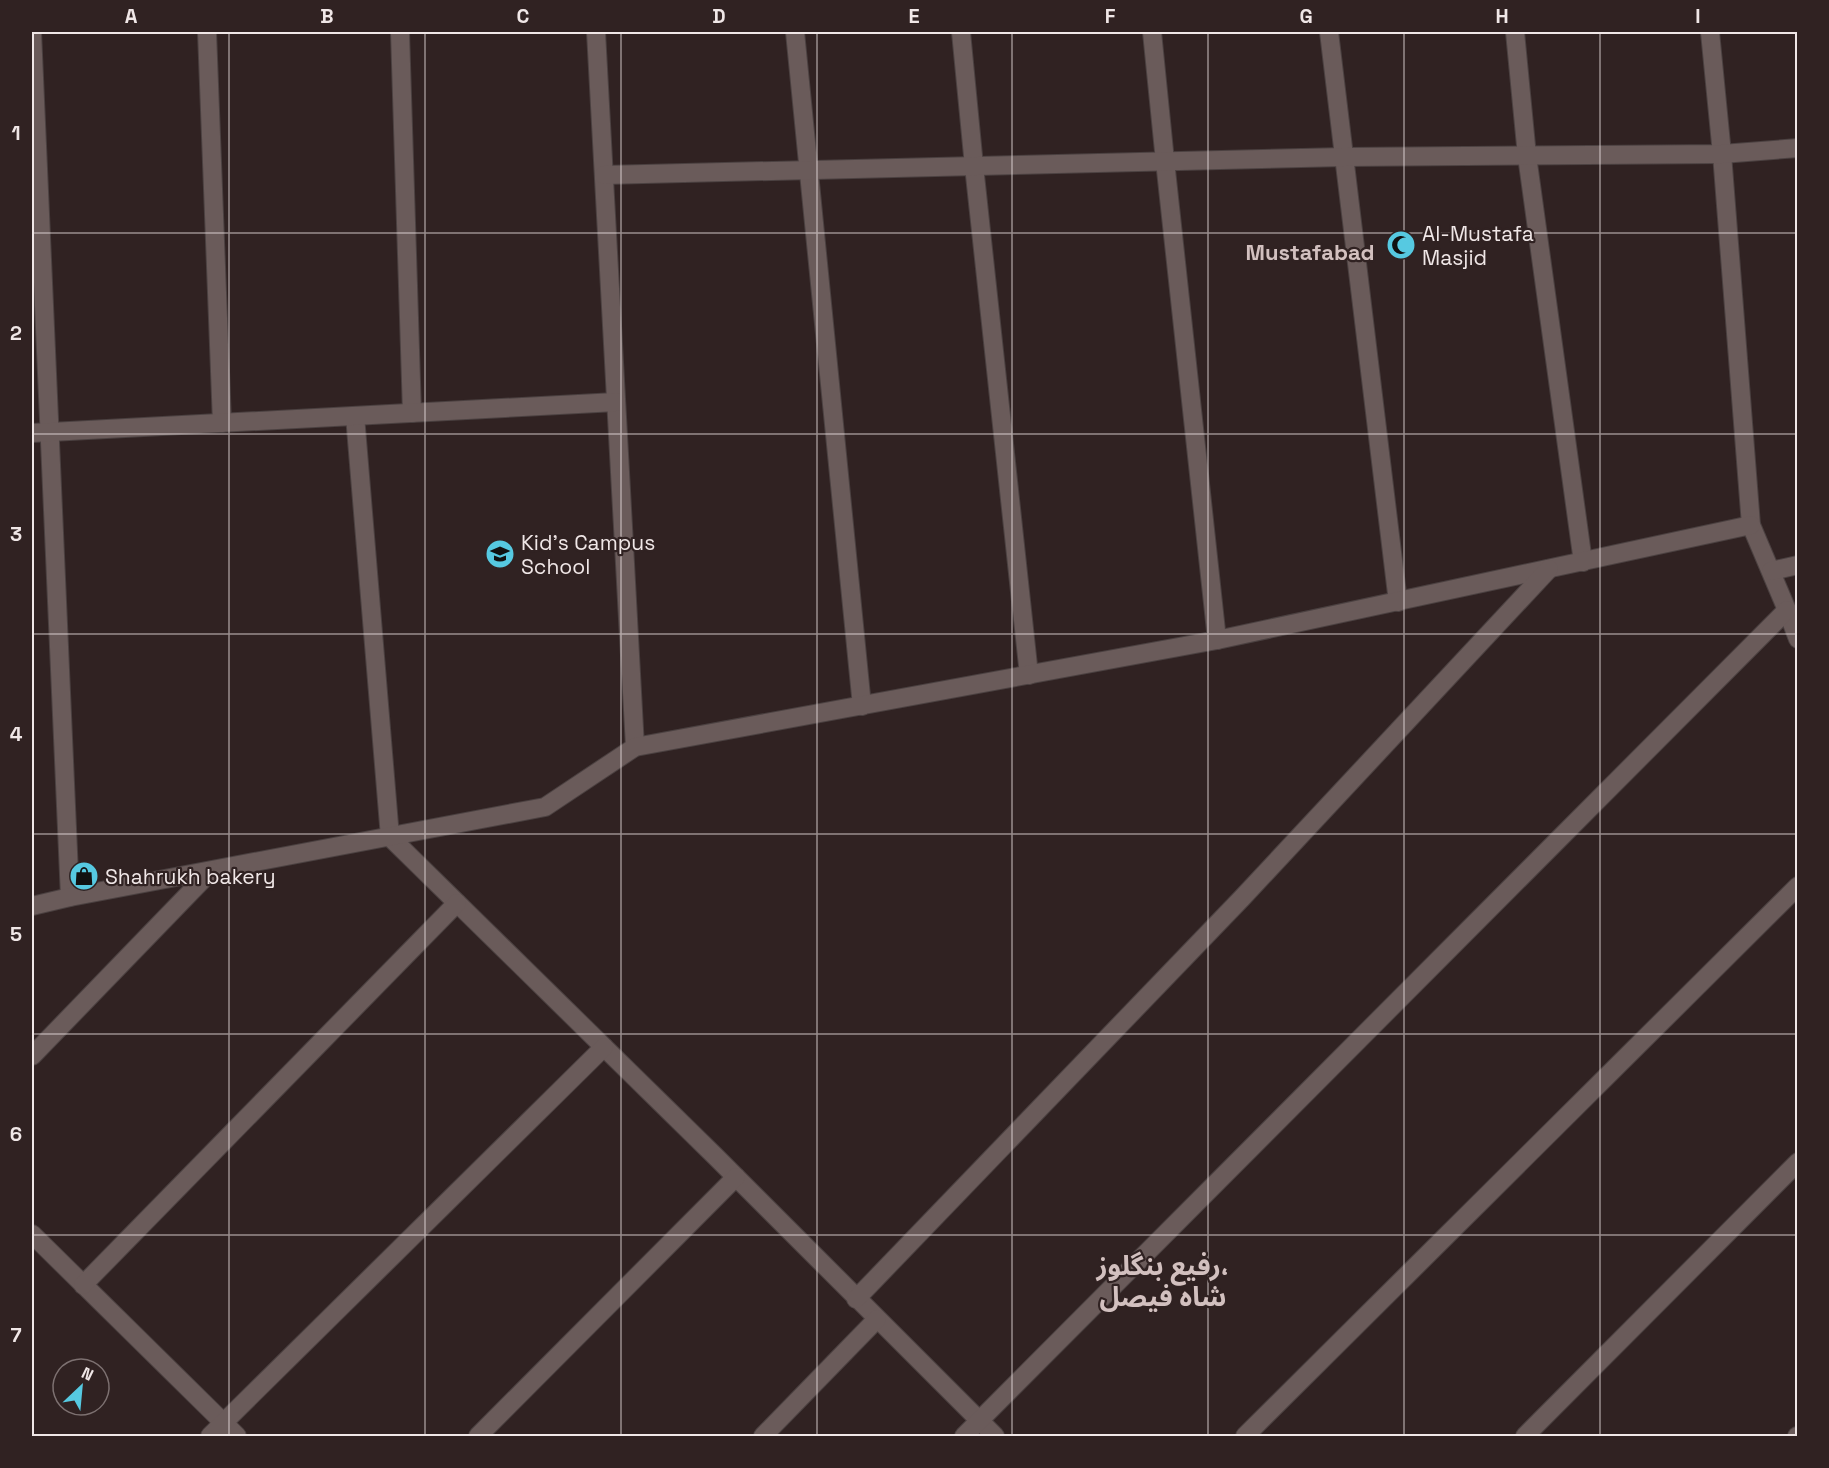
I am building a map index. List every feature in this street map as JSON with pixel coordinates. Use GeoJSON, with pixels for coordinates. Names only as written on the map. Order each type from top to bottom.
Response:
{"type":"FeatureCollection","features":[{"type":"Feature","properties":{"kind":"street"},"geometry":{"type":"LineString","coordinates":[[32,32],[40,433],[70,897]]}},
{"type":"Feature","properties":{"kind":"street"},"geometry":{"type":"LineString","coordinates":[[207,32],[222,423]]}},
{"type":"Feature","properties":{"kind":"street"},"geometry":{"type":"LineString","coordinates":[[400,32],[412,413]]}},
{"type":"Feature","properties":{"kind":"street"},"geometry":{"type":"LineString","coordinates":[[596,32],[635,747]]}},
{"type":"Feature","properties":{"kind":"street"},"geometry":{"type":"LineString","coordinates":[[795,32],[862,706]]}},
{"type":"Feature","properties":{"kind":"street"},"geometry":{"type":"LineString","coordinates":[[961,32],[1029,675]]}},
{"type":"Feature","properties":{"kind":"street"},"geometry":{"type":"LineString","coordinates":[[1152,32],[1217,640]]}},
{"type":"Feature","properties":{"kind":"street"},"geometry":{"type":"LineString","coordinates":[[1329,32],[1398,602]]}},
{"type":"Feature","properties":{"kind":"street"},"geometry":{"type":"LineString","coordinates":[[1515,32],[1527,156],[1583,562]]}},
{"type":"Feature","properties":{"kind":"street"},"geometry":{"type":"LineString","coordinates":[[1710,32],[1722,154],[1751,525],[1787,609],[1797,639]]}},
{"type":"Feature","properties":{"kind":"street"},"geometry":{"type":"LineString","coordinates":[[604,175],[1344,157],[1722,154],[1797,148]]}},
{"type":"Feature","properties":{"kind":"street"},"geometry":{"type":"LineString","coordinates":[[40,433],[616,402]]}},
{"type":"Feature","properties":{"kind":"street"},"geometry":{"type":"LineString","coordinates":[[355,416],[390,837],[736,1177],[995,1437]]}},
{"type":"Feature","properties":{"kind":"street"},"geometry":{"type":"LineString","coordinates":[[32,906],[545,807],[635,747],[1217,640],[1751,525]]}},
{"type":"Feature","properties":{"kind":"street"},"geometry":{"type":"LineString","coordinates":[[1771,571],[1797,565]]}},
{"type":"Feature","properties":{"kind":"street"},"geometry":{"type":"LineString","coordinates":[[856,1299],[1242,898],[1549,569]]}},
{"type":"Feature","properties":{"kind":"street"},"geometry":{"type":"LineString","coordinates":[[964,1437],[1787,609]]}},
{"type":"Feature","properties":{"kind":"street"},"geometry":{"type":"LineString","coordinates":[[32,1056],[211,871]]}},
{"type":"Feature","properties":{"kind":"street"},"geometry":{"type":"LineString","coordinates":[[1245,1437],[1797,886]]}},
{"type":"Feature","properties":{"kind":"street"},"geometry":{"type":"LineString","coordinates":[[83,1285],[457,903]]}},
{"type":"Feature","properties":{"kind":"street"},"geometry":{"type":"LineString","coordinates":[[210,1437],[604,1047]]}},
{"type":"Feature","properties":{"kind":"street"},"geometry":{"type":"LineString","coordinates":[[1526,1437],[1797,1162]]}},
{"type":"Feature","properties":{"kind":"street"},"geometry":{"type":"LineString","coordinates":[[478,1437],[736,1177]]}},
{"type":"Feature","properties":{"kind":"street"},"geometry":{"type":"LineString","coordinates":[[32,1234],[237,1437]]}},
{"type":"Feature","properties":{"kind":"street"},"geometry":{"type":"LineString","coordinates":[[763,1437],[877,1319]]}},
{"type":"Feature","properties":{"kind":"place","name":"Al-Mustafa Masjid"},"geometry":{"type":"Point","coordinates":[1401,245]}},
{"type":"Feature","properties":{"kind":"place","name":"Kid's Campus School"},"geometry":{"type":"Point","coordinates":[500,554]}},
{"type":"Feature","properties":{"kind":"place","name":"Shahrukh bakery"},"geometry":{"type":"Point","coordinates":[84,876]}},
{"type":"Feature","properties":{"kind":"district","name":"Mustafabad"},"geometry":{"type":"Point","coordinates":[1310,252]}},
{"type":"Feature","properties":{"kind":"district","name":"رفیع بنگلوز، شاہ فیصل"},"geometry":{"type":"Point","coordinates":[1163,1280]}}]}
